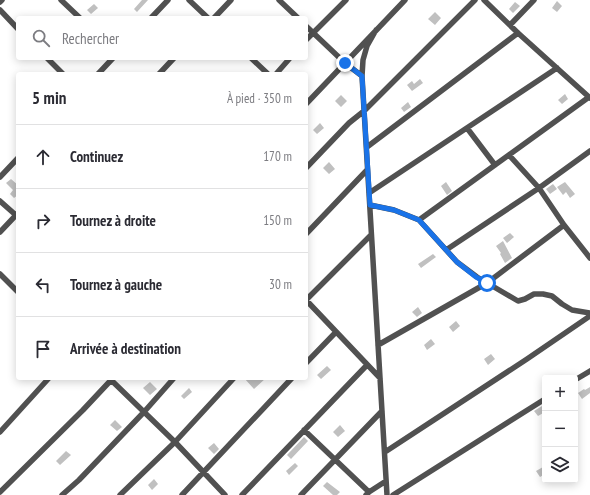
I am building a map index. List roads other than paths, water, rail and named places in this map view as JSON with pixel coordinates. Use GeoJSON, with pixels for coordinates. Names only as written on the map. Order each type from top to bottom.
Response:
{"type":"FeatureCollection","features":[{"type":"Feature","properties":{"kind":"street"},"geometry":{"type":"LineString","coordinates":[[153,16],[168,0]]}},
{"type":"Feature","properties":{"kind":"street"},"geometry":{"type":"LineString","coordinates":[[189,0],[206,16]]}},
{"type":"Feature","properties":{"kind":"street"},"geometry":{"type":"LineString","coordinates":[[216,16],[231,0]]}},
{"type":"Feature","properties":{"kind":"street"},"geometry":{"type":"LineString","coordinates":[[279,0],[296,16]]}},
{"type":"Feature","properties":{"kind":"street"},"geometry":{"type":"LineString","coordinates":[[308,38],[346,0]]}},
{"type":"Feature","properties":{"kind":"street"},"geometry":{"type":"LineString","coordinates":[[308,102],[405,0]]}},
{"type":"Feature","properties":{"kind":"street"},"geometry":{"type":"LineString","coordinates":[[308,166],[349,123],[364,111],[475,0]]}},
{"type":"Feature","properties":{"kind":"street"},"geometry":{"type":"LineString","coordinates":[[419,220],[589,97],[484,0]]}},
{"type":"Feature","properties":{"kind":"street"},"geometry":{"type":"LineString","coordinates":[[510,25],[534,0]]}},
{"type":"Feature","properties":{"kind":"street"},"geometry":{"type":"LineString","coordinates":[[65,1],[78,16]]}},
{"type":"Feature","properties":{"kind":"street"},"geometry":{"type":"LineString","coordinates":[[0,10],[16,27]]}},
{"type":"Feature","properties":{"kind":"street"},"geometry":{"type":"LineString","coordinates":[[308,28],[345,63],[362,76]]}},
{"type":"Feature","properties":{"kind":"street"},"geometry":{"type":"LineString","coordinates":[[376,30],[367,46],[363,60],[362,76],[387,495]]}},
{"type":"Feature","properties":{"kind":"street"},"geometry":{"type":"LineString","coordinates":[[367,147],[518,33]]}},
{"type":"Feature","properties":{"kind":"street"},"geometry":{"type":"LineString","coordinates":[[49,60],[61,72]]}},
{"type":"Feature","properties":{"kind":"street"},"geometry":{"type":"LineString","coordinates":[[100,72],[111,60]]}},
{"type":"Feature","properties":{"kind":"street"},"geometry":{"type":"LineString","coordinates":[[161,72],[172,60]]}},
{"type":"Feature","properties":{"kind":"street"},"geometry":{"type":"LineString","coordinates":[[253,60],[266,72]]}},
{"type":"Feature","properties":{"kind":"street"},"geometry":{"type":"LineString","coordinates":[[278,72],[288,60]]}},
{"type":"Feature","properties":{"kind":"street"},"geometry":{"type":"LineString","coordinates":[[369,193],[557,68]]}},
{"type":"Feature","properties":{"kind":"street"},"geometry":{"type":"LineString","coordinates":[[467,128],[495,165]]}},
{"type":"Feature","properties":{"kind":"street"},"geometry":{"type":"LineString","coordinates":[[446,250],[539,188],[590,150]]}},
{"type":"Feature","properties":{"kind":"street"},"geometry":{"type":"LineString","coordinates":[[509,155],[539,188],[564,225],[590,258]]}},
{"type":"Feature","properties":{"kind":"street"},"geometry":{"type":"LineString","coordinates":[[0,177],[16,160]]}},
{"type":"Feature","properties":{"kind":"street"},"geometry":{"type":"LineString","coordinates":[[308,232],[367,170]]}},
{"type":"Feature","properties":{"kind":"street"},"geometry":{"type":"LineString","coordinates":[[0,201],[16,214]]}},
{"type":"Feature","properties":{"kind":"street"},"geometry":{"type":"LineString","coordinates":[[370,205],[394,210],[419,220],[457,262],[476,277],[518,301],[534,294],[543,294],[552,296],[572,310],[590,313]]}},
{"type":"Feature","properties":{"kind":"street"},"geometry":{"type":"LineString","coordinates":[[0,232],[16,216]]}},
{"type":"Feature","properties":{"kind":"street"},"geometry":{"type":"LineString","coordinates":[[378,345],[487,283],[564,225]]}},
{"type":"Feature","properties":{"kind":"street"},"geometry":{"type":"LineString","coordinates":[[308,298],[371,234]]}},
{"type":"Feature","properties":{"kind":"street"},"geometry":{"type":"LineString","coordinates":[[0,274],[16,290]]}},
{"type":"Feature","properties":{"kind":"street"},"geometry":{"type":"LineString","coordinates":[[308,302],[380,378]]}},
{"type":"Feature","properties":{"kind":"street"},"geometry":{"type":"LineString","coordinates":[[385,452],[590,316]]}},
{"type":"Feature","properties":{"kind":"street"},"geometry":{"type":"LineString","coordinates":[[308,361],[336,332]]}},
{"type":"Feature","properties":{"kind":"street"},"geometry":{"type":"LineString","coordinates":[[242,495],[367,365]]}},
{"type":"Feature","properties":{"kind":"street"},"geometry":{"type":"LineString","coordinates":[[578,378],[590,371]]}},
{"type":"Feature","properties":{"kind":"street"},"geometry":{"type":"LineString","coordinates":[[1,430],[47,380]]}},
{"type":"Feature","properties":{"kind":"street"},"geometry":{"type":"LineString","coordinates":[[0,492],[83,410],[110,380]]}},
{"type":"Feature","properties":{"kind":"street"},"geometry":{"type":"LineString","coordinates":[[112,380],[175,442],[225,495]]}},
{"type":"Feature","properties":{"kind":"street"},"geometry":{"type":"LineString","coordinates":[[62,495],[79,480],[172,380]]}},
{"type":"Feature","properties":{"kind":"street"},"geometry":{"type":"LineString","coordinates":[[120,495],[175,442],[232,380]]}},
{"type":"Feature","properties":{"kind":"street"},"geometry":{"type":"LineString","coordinates":[[182,495],[290,380]]}},
{"type":"Feature","properties":{"kind":"street"},"geometry":{"type":"LineString","coordinates":[[393,495],[542,402]]}},
{"type":"Feature","properties":{"kind":"street"},"geometry":{"type":"LineString","coordinates":[[301,495],[382,411]]}},
{"type":"Feature","properties":{"kind":"street"},"geometry":{"type":"LineString","coordinates":[[304,430],[367,494],[386,482]]}}]}
